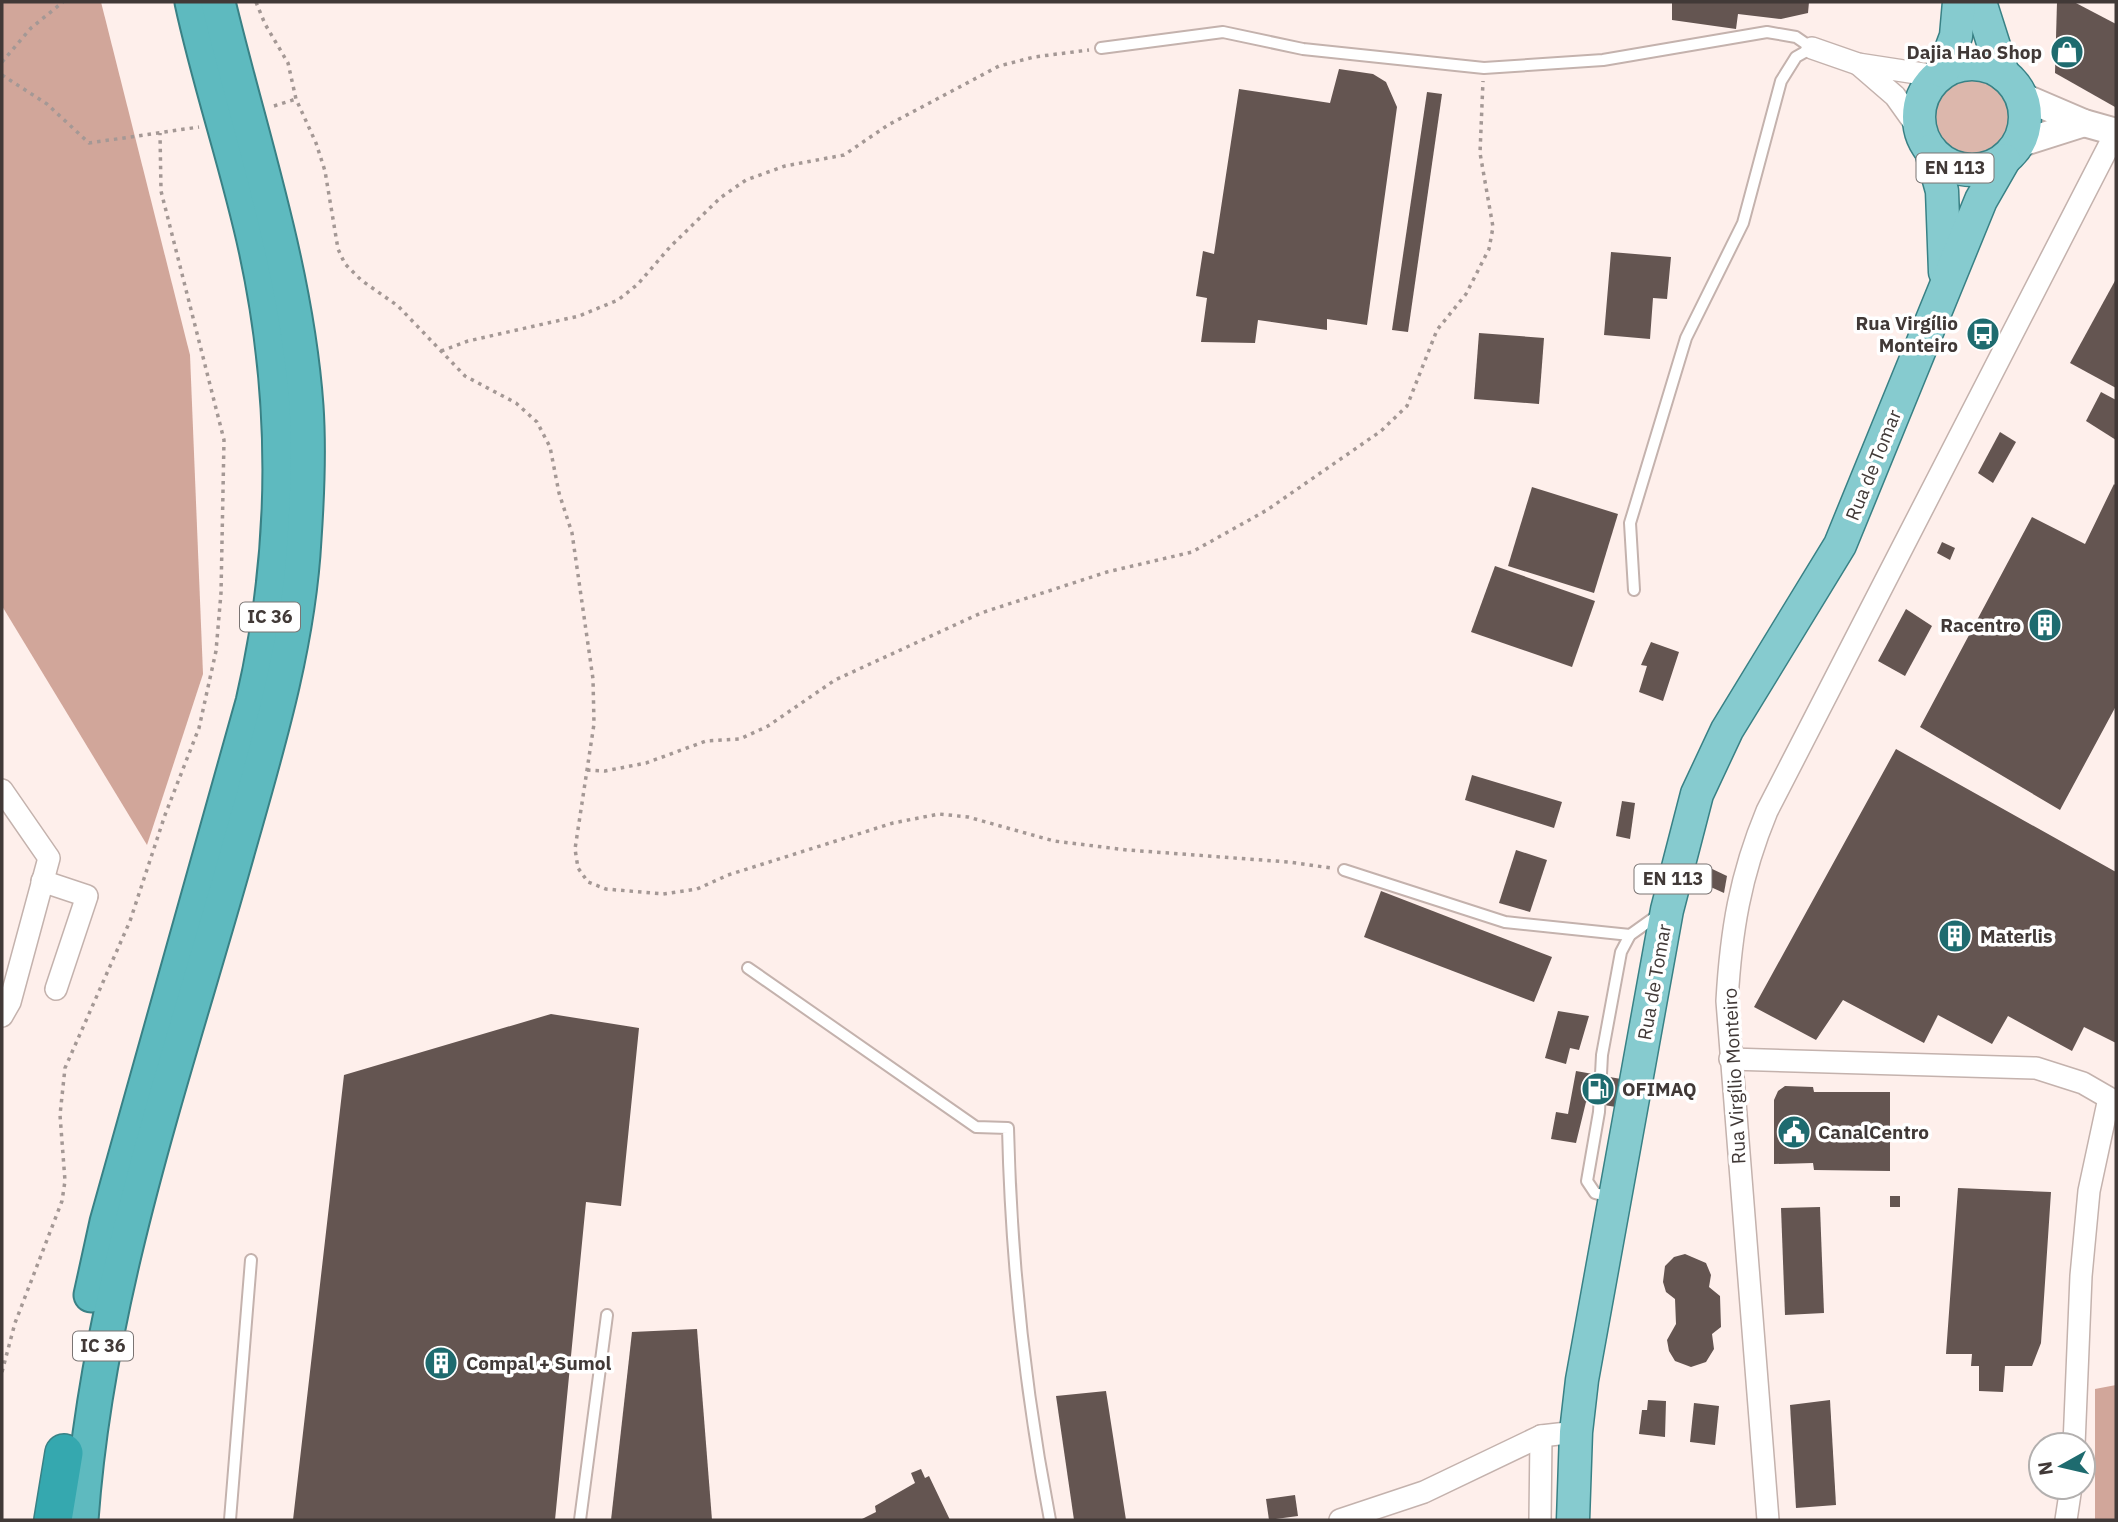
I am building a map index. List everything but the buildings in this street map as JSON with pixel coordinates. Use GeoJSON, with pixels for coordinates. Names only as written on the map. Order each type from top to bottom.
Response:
{"type":"FeatureCollection","features":[{"type":"Feature","properties":{"kind":"highway","name":"IC 36"},"geometry":{"type":"LineString","coordinates":[[64,1453],[86,1315],[107,1222],[253,702],[265,651],[278,564],[282,459],[270,328],[245,201],[192,2]]}},
{"type":"Feature","properties":{"kind":"highway","name":"IC 36"},"geometry":{"type":"LineString","coordinates":[[80,1520],[92,1410],[106,1332],[155,1142],[270,738],[288,658],[304,544],[306,433],[301,360],[265,186],[218,2]]}},
{"type":"Feature","properties":{"kind":"highway"},"geometry":{"type":"LineString","coordinates":[[53,1520],[64,1453]]}},
{"type":"Feature","properties":{"kind":"highway"},"geometry":{"type":"LineString","coordinates":[[62,1520],[64,1453]]}},
{"type":"Feature","properties":{"kind":"main road","name":"Rua de Tomar"},"geometry":{"type":"LineString","coordinates":[[1943,290],[1946,266],[1942,191],[1925,141],[1922,98],[1940,74],[1956,36],[1959,2]]}},
{"type":"Feature","properties":{"kind":"main road","name":"Rua de Tomar"},"geometry":{"type":"LineString","coordinates":[[1573,1520],[1576,1432],[1667,910],[1697,794],[1711,761],[1840,544],[1871,475],[1981,200],[2011,152],[2025,120],[1980,2]]}},
{"type":"Feature","properties":{"kind":"main road"},"geometry":{"type":"LineString","coordinates":[[1940,74],[1972,64],[1988,66],[2012,85]]}},
{"type":"Feature","properties":{"kind":"main road","name":"EN 113"},"geometry":{"type":"LineString","coordinates":[[1925,141],[1957,169],[1973,171],[2011,152]]}},
{"type":"Feature","properties":{"kind":"street"},"geometry":{"type":"LineString","coordinates":[[1812,48],[1858,64],[1940,74]]}},
{"type":"Feature","properties":{"kind":"street"},"geometry":{"type":"LineString","coordinates":[[1858,64],[1895,96],[1925,141]]}},
{"type":"Feature","properties":{"kind":"street"},"geometry":{"type":"LineString","coordinates":[[2012,85],[2084,123],[2116,132]]}},
{"type":"Feature","properties":{"kind":"street"},"geometry":{"type":"LineString","coordinates":[[2011,152],[2084,123]]}},
{"type":"Feature","properties":{"kind":"street","name":"Rua Virgílio Monteiro"},"geometry":{"type":"LineString","coordinates":[[1768,1520],[1727,1001],[1732,930],[1742,878],[1767,811],[2116,132]]}},
{"type":"Feature","properties":{"kind":"street"},"geometry":{"type":"LineString","coordinates":[[2,790],[48,858],[10,972],[10,1002],[2,1016]]}},
{"type":"Feature","properties":{"kind":"street"},"geometry":{"type":"LineString","coordinates":[[42,881],[87,897],[56,989]]}},
{"type":"Feature","properties":{"kind":"street"},"geometry":{"type":"LineString","coordinates":[[1730,1059],[2036,1068],[2083,1083],[2113,1097],[2089,1191],[2081,1276],[2075,1431]]}},
{"type":"Feature","properties":{"kind":"street"},"geometry":{"type":"LineString","coordinates":[[1340,1520],[1424,1492],[1541,1436],[1576,1432]]}},
{"type":"Feature","properties":{"kind":"street"},"geometry":{"type":"LineString","coordinates":[[1540,1520],[1541,1436]]}},
{"type":"Feature","properties":{"kind":"street"},"geometry":{"type":"LineString","coordinates":[[2066,1520],[2069,1501]]}},
{"type":"Feature","properties":{"kind":"lane"},"geometry":{"type":"LineString","coordinates":[[1101,48],[1223,32],[1303,49],[1484,68],[1603,60],[1767,32],[1796,37],[1812,48],[1796,57],[1781,81],[1743,223],[1685,338],[1630,523],[1633,590]]}},
{"type":"Feature","properties":{"kind":"lane"},"geometry":{"type":"LineString","coordinates":[[1344,870],[1505,922],[1630,935]]}},
{"type":"Feature","properties":{"kind":"lane"},"geometry":{"type":"LineString","coordinates":[[1616,1199],[1595,1193],[1587,1181],[1599,1112],[1602,1055],[1617,966],[1630,935],[1667,910]]}},
{"type":"Feature","properties":{"kind":"lane"},"geometry":{"type":"LineString","coordinates":[[748,968],[976,1127],[1007,1128],[1010,1214],[1031,1422],[1050,1520]]}},
{"type":"Feature","properties":{"kind":"lane"},"geometry":{"type":"LineString","coordinates":[[230,1520],[251,1260]]}},
{"type":"Feature","properties":{"kind":"lane"},"geometry":{"type":"LineString","coordinates":[[580,1520],[607,1315]]}},
{"type":"Feature","properties":{"kind":"path"},"geometry":{"type":"LineString","coordinates":[[2,62],[31,28],[63,2]]}},
{"type":"Feature","properties":{"kind":"path"},"geometry":{"type":"LineString","coordinates":[[256,2],[265,24],[288,63],[296,99],[325,171],[338,250],[345,264],[361,280],[398,306],[465,376],[516,403],[537,422],[550,447],[559,493],[572,533],[593,679],[594,724],[575,849],[578,867],[588,882],[606,889],[663,894],[696,889],[728,875],[893,822],[939,814],[968,817],[1054,841],[1127,850],[1289,862],[1344,870]]}},
{"type":"Feature","properties":{"kind":"path"},"geometry":{"type":"LineString","coordinates":[[441,351],[468,341],[579,316],[618,300],[638,284],[670,247],[720,198],[746,180],[785,166],[844,155],[888,125],[999,66],[1034,57],[1101,48]]}},
{"type":"Feature","properties":{"kind":"path"},"geometry":{"type":"LineString","coordinates":[[587,770],[605,771],[646,763],[706,741],[740,738],[768,726],[835,680],[981,613],[1107,572],[1192,552],[1267,510],[1381,431],[1407,406],[1437,330],[1466,294],[1489,249],[1493,227],[1480,153],[1484,68]]}},
{"type":"Feature","properties":{"kind":"path"},"geometry":{"type":"LineString","coordinates":[[2,75],[47,104],[89,143],[202,126]]}},
{"type":"Feature","properties":{"kind":"path"},"geometry":{"type":"LineString","coordinates":[[274,106],[296,99]]}},
{"type":"Feature","properties":{"kind":"path"},"geometry":{"type":"LineString","coordinates":[[2,1372],[15,1323],[62,1202],[65,1181],[60,1115],[65,1068],[130,921],[165,815],[199,729],[216,651],[221,593],[224,440],[161,191],[160,133]]}},
{"type":"Feature","properties":{"kind":"shaded area"},"geometry":{"type":"Polygon","coordinates":[[[2,2],[101,2],[190,355],[203,674],[147,845],[2,606],[2,2]]]}},
{"type":"Feature","properties":{"kind":"shaded area"},"geometry":{"type":"Polygon","coordinates":[[[1973,78],[1988,81],[2000,89],[2008,101],[2011,116],[2008,131],[2000,143],[1988,151],[1973,154],[1958,151],[1946,143],[1938,131],[1935,116],[1938,101],[1946,89],[1958,81],[1973,78]]]}},
{"type":"Feature","properties":{"kind":"shaded area"},"geometry":{"type":"Polygon","coordinates":[[[2116,1385],[2116,1520],[2095,1520],[2095,1389],[2116,1385]]]}},
{"type":"Feature","properties":{"kind":"place","name":"Dajia Hao Shop"},"geometry":{"type":"Point","coordinates":[2067,52]}},
{"type":"Feature","properties":{"kind":"place","name":"Rua Virgílio Monteiro"},"geometry":{"type":"Point","coordinates":[1983,334]}},
{"type":"Feature","properties":{"kind":"place","name":"Racentro"},"geometry":{"type":"Point","coordinates":[2045,625]}},
{"type":"Feature","properties":{"kind":"place","name":"Materlis"},"geometry":{"type":"Point","coordinates":[1955,936]}},
{"type":"Feature","properties":{"kind":"place","name":"OFIMAQ"},"geometry":{"type":"Point","coordinates":[1598,1089]}},
{"type":"Feature","properties":{"kind":"place","name":"CanalCentro"},"geometry":{"type":"Point","coordinates":[1794,1132]}},
{"type":"Feature","properties":{"kind":"place","name":"Compal + Sumol"},"geometry":{"type":"Point","coordinates":[441,1363]}}]}
